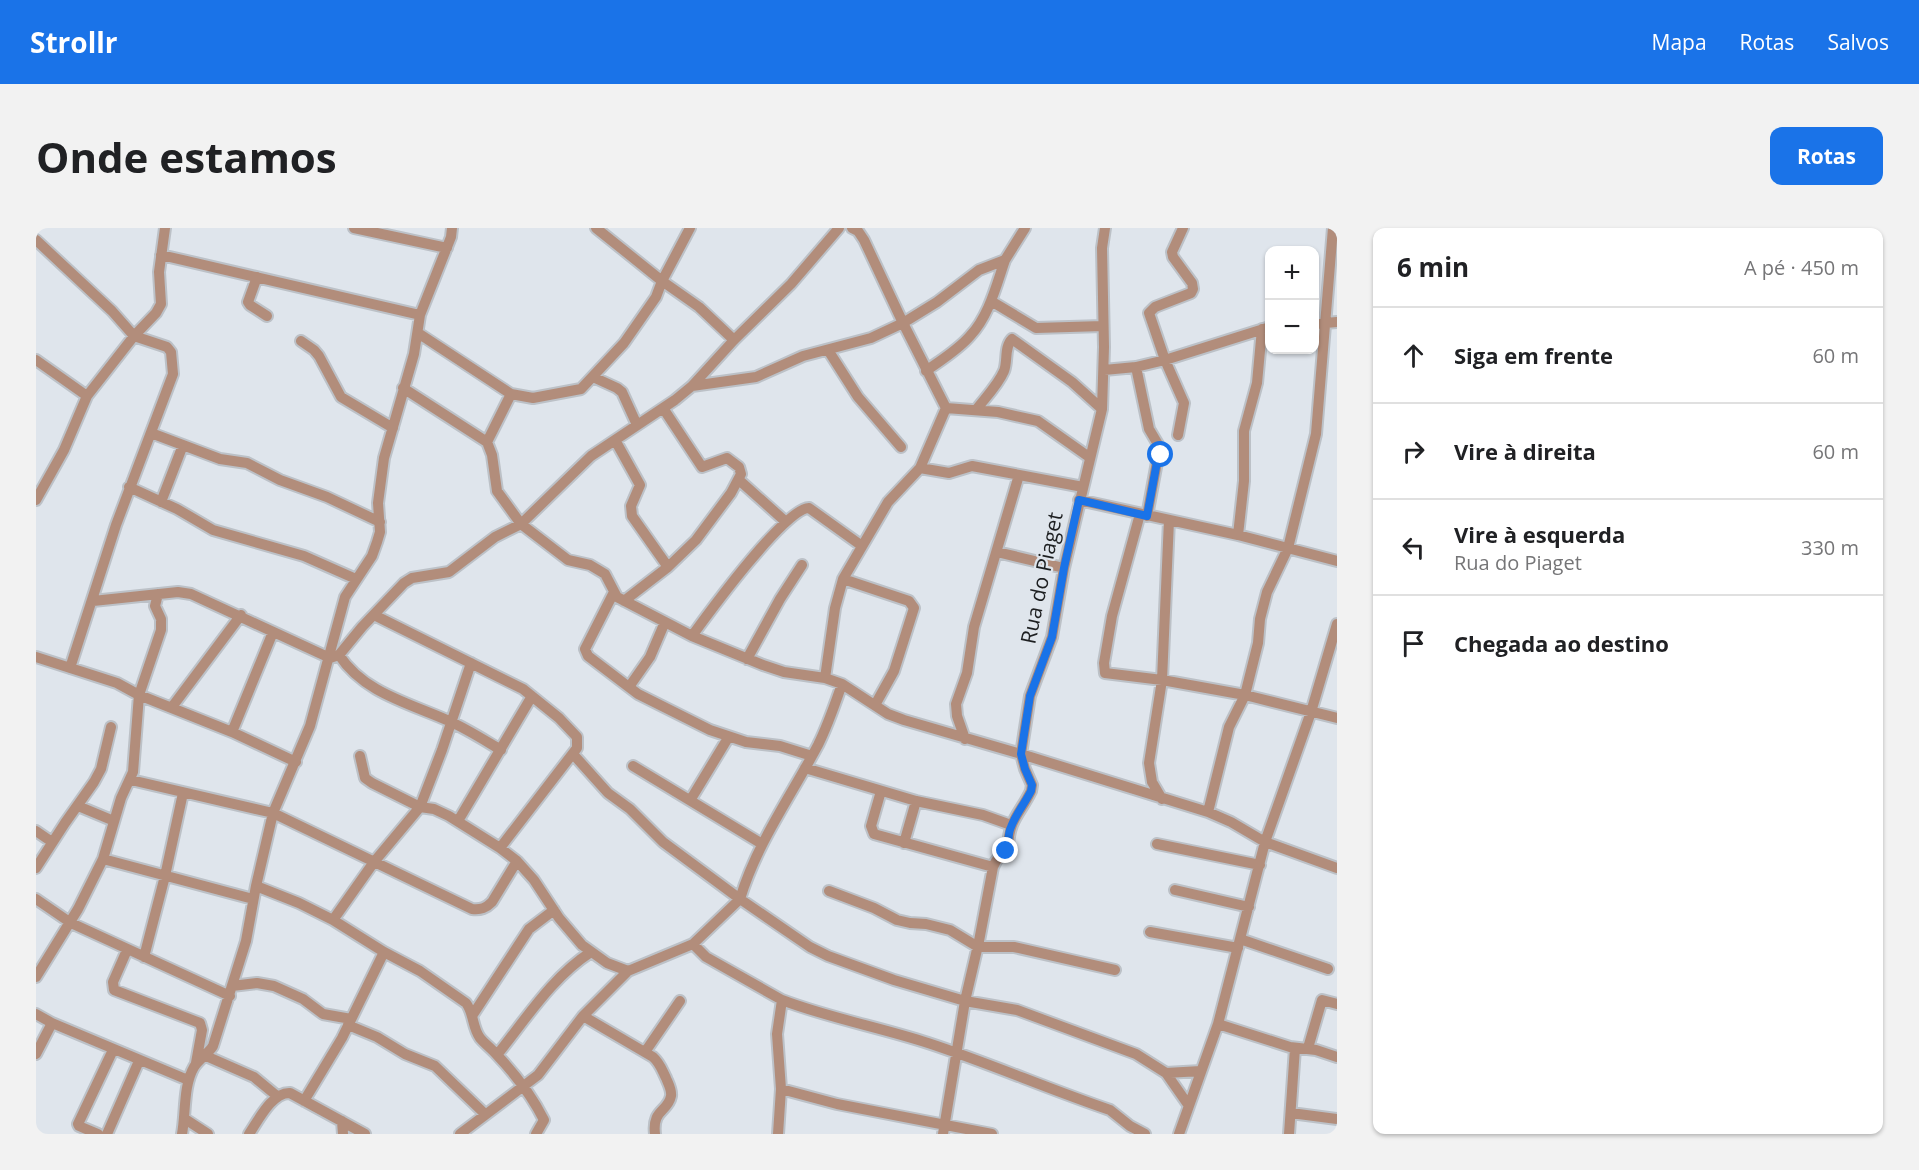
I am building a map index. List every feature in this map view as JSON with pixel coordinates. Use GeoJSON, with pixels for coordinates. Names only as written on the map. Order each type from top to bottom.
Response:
{"type":"FeatureCollection","features":[{"type":"Feature","properties":{"kind":"street"},"geometry":{"type":"LineString","coordinates":[[36,500],[39,487],[64,450],[87,396],[161,304],[159,283],[165,228]]}},
{"type":"Feature","properties":{"kind":"street"},"geometry":{"type":"LineString","coordinates":[[354,228],[447,248]]}},
{"type":"Feature","properties":{"kind":"street"},"geometry":{"type":"LineString","coordinates":[[196,1064],[213,1046],[231,991],[246,941],[253,898],[273,813],[296,762],[334,657],[345,597],[372,555],[380,532],[378,503],[380,483],[393,428],[414,354],[420,315],[447,248],[452,228]]}},
{"type":"Feature","properties":{"kind":"street"},"geometry":{"type":"LineString","coordinates":[[596,228],[610,232],[662,281],[699,308],[734,340]]}},
{"type":"Feature","properties":{"kind":"street"},"geometry":{"type":"LineString","coordinates":[[418,333],[511,394],[533,398],[574,392],[581,389],[624,343],[656,297],[690,228]]}},
{"type":"Feature","properties":{"kind":"street"},"geometry":{"type":"LineString","coordinates":[[334,657],[404,583],[412,578],[449,572],[495,537],[521,524],[591,456],[692,386],[734,340],[778,298],[839,228]]}},
{"type":"Feature","properties":{"kind":"street"},"geometry":{"type":"LineString","coordinates":[[852,228],[858,231],[864,240],[946,408]]}},
{"type":"Feature","properties":{"kind":"street"},"geometry":{"type":"LineString","coordinates":[[926,371],[969,338],[979,326],[991,301],[1005,260],[1024,228]]}},
{"type":"Feature","properties":{"kind":"street","name":"Rua do Piaget"},"geometry":{"type":"LineString","coordinates":[[944,1129],[965,1001],[993,867],[1008,847],[1011,825],[1031,791],[1032,785],[1021,754],[1030,696],[1052,637],[1064,568],[1102,409],[1104,370],[1102,249],[1105,228]]}},
{"type":"Feature","properties":{"kind":"street"},"geometry":{"type":"LineString","coordinates":[[1178,435],[1184,404],[1149,314],[1155,307],[1191,293],[1193,289],[1192,283],[1173,257],[1172,252],[1183,228]]}},
{"type":"Feature","properties":{"kind":"street"},"geometry":{"type":"LineString","coordinates":[[1208,812],[1229,727],[1245,695],[1258,643],[1260,619],[1267,592],[1288,548],[1316,434],[1334,228]]}},
{"type":"Feature","properties":{"kind":"street"},"geometry":{"type":"LineString","coordinates":[[36,240],[112,311],[134,336],[164,344],[171,352],[173,374],[129,487],[70,668]]}},
{"type":"Feature","properties":{"kind":"street"},"geometry":{"type":"LineString","coordinates":[[161,255],[420,315]]}},
{"type":"Feature","properties":{"kind":"street"},"geometry":{"type":"LineString","coordinates":[[692,386],[756,377],[803,356],[871,338],[903,323],[938,302],[979,270],[1005,260]]}},
{"type":"Feature","properties":{"kind":"street"},"geometry":{"type":"LineString","coordinates":[[257,277],[249,305],[267,316]]}},
{"type":"Feature","properties":{"kind":"street"},"geometry":{"type":"LineString","coordinates":[[991,301],[1035,328],[1103,326]]}},
{"type":"Feature","properties":{"kind":"street"},"geometry":{"type":"LineString","coordinates":[[1104,370],[1136,367],[1165,360],[1265,328]]}},
{"type":"Feature","properties":{"kind":"street"},"geometry":{"type":"LineString","coordinates":[[1238,535],[1244,481],[1244,431],[1257,383],[1265,334]]}},
{"type":"Feature","properties":{"kind":"street"},"geometry":{"type":"LineString","coordinates":[[976,410],[1001,377],[1007,362],[1008,344],[1012,339],[1072,382],[1102,409]]}},
{"type":"Feature","properties":{"kind":"street"},"geometry":{"type":"LineString","coordinates":[[301,341],[319,356],[341,398],[393,428]]}},
{"type":"Feature","properties":{"kind":"street"},"geometry":{"type":"LineString","coordinates":[[828,350],[858,397],[900,447]]}},
{"type":"Feature","properties":{"kind":"street"},"geometry":{"type":"LineString","coordinates":[[36,360],[87,396]]}},
{"type":"Feature","properties":{"kind":"street"},"geometry":{"type":"LineString","coordinates":[[1136,367],[1149,429],[1162,451],[1112,616],[1104,669],[1108,675],[1162,680],[1245,695],[1337,718]]}},
{"type":"Feature","properties":{"kind":"street"},"geometry":{"type":"LineString","coordinates":[[593,377],[622,392],[637,425]]}},
{"type":"Feature","properties":{"kind":"street"},"geometry":{"type":"LineString","coordinates":[[403,388],[487,442],[492,455],[497,491],[521,524],[568,560],[590,565],[605,574],[614,592],[624,601],[692,636],[784,672],[825,678],[842,684],[888,714],[904,720],[1208,812],[1231,822],[1265,842],[1337,868]]}},
{"type":"Feature","properties":{"kind":"street"},"geometry":{"type":"LineString","coordinates":[[487,442],[511,394]]}},
{"type":"Feature","properties":{"kind":"street"},"geometry":{"type":"LineString","coordinates":[[624,601],[668,567],[703,531],[739,480],[741,471],[727,458],[705,468],[701,466],[663,408]]}},
{"type":"Feature","properties":{"kind":"street"},"geometry":{"type":"LineString","coordinates":[[946,408],[1015,415],[1038,421],[1089,457]]}},
{"type":"Feature","properties":{"kind":"street"},"geometry":{"type":"LineString","coordinates":[[825,678],[834,608],[843,579],[888,502],[920,468],[946,408]]}},
{"type":"Feature","properties":{"kind":"street"},"geometry":{"type":"LineString","coordinates":[[151,433],[220,459],[247,463],[272,477],[327,497],[380,522]]}},
{"type":"Feature","properties":{"kind":"street"},"geometry":{"type":"LineString","coordinates":[[615,440],[639,485],[631,507],[632,516],[668,567]]}},
{"type":"Feature","properties":{"kind":"street"},"geometry":{"type":"LineString","coordinates":[[160,502],[183,445]]}},
{"type":"Feature","properties":{"kind":"street"},"geometry":{"type":"LineString","coordinates":[[920,468],[949,473],[972,466],[1083,487]]}},
{"type":"Feature","properties":{"kind":"street"},"geometry":{"type":"LineString","coordinates":[[965,739],[957,716],[956,704],[967,673],[974,627],[1019,475]]}},
{"type":"Feature","properties":{"kind":"street"},"geometry":{"type":"LineString","coordinates":[[739,480],[786,522]]}},
{"type":"Feature","properties":{"kind":"street"},"geometry":{"type":"LineString","coordinates":[[129,487],[213,530],[304,556],[356,579]]}},
{"type":"Feature","properties":{"kind":"street"},"geometry":{"type":"LineString","coordinates":[[1079,500],[1238,535],[1337,561]]}},
{"type":"Feature","properties":{"kind":"street"},"geometry":{"type":"LineString","coordinates":[[692,636],[749,561],[786,522],[803,508],[809,508],[862,546]]}},
{"type":"Feature","properties":{"kind":"street"},"geometry":{"type":"LineString","coordinates":[[1162,799],[1152,782],[1149,763],[1162,680],[1169,520]]}},
{"type":"Feature","properties":{"kind":"street"},"geometry":{"type":"LineString","coordinates":[[997,552],[1064,568]]}},
{"type":"Feature","properties":{"kind":"street"},"geometry":{"type":"LineString","coordinates":[[747,659],[780,599],[802,565]]}},
{"type":"Feature","properties":{"kind":"street"},"geometry":{"type":"LineString","coordinates":[[843,579],[909,601],[914,608],[894,671],[875,705]]}},
{"type":"Feature","properties":{"kind":"street"},"geometry":{"type":"LineString","coordinates":[[93,601],[178,592],[191,594],[334,657],[395,700],[451,722],[501,750]]}},
{"type":"Feature","properties":{"kind":"street"},"geometry":{"type":"LineString","coordinates":[[614,592],[585,653],[647,700],[710,730],[728,738],[753,744],[780,746],[812,756]]}},
{"type":"Feature","properties":{"kind":"street"},"geometry":{"type":"LineString","coordinates":[[36,977],[70,922],[103,859],[121,798],[130,780],[135,762],[139,695],[161,630],[161,619],[155,606],[158,594]]}},
{"type":"Feature","properties":{"kind":"street"},"geometry":{"type":"LineString","coordinates":[[172,707],[241,615]]}},
{"type":"Feature","properties":{"kind":"street"},"geometry":{"type":"LineString","coordinates":[[374,615],[532,696],[559,718],[577,737],[577,748],[573,754],[500,848]]}},
{"type":"Feature","properties":{"kind":"street"},"geometry":{"type":"LineString","coordinates":[[629,687],[650,657],[665,622]]}},
{"type":"Feature","properties":{"kind":"street"},"geometry":{"type":"LineString","coordinates":[[1183,1133],[1189,1106],[1218,1024],[1265,842],[1311,712],[1337,624]]}},
{"type":"Feature","properties":{"kind":"street"},"geometry":{"type":"LineString","coordinates":[[232,732],[273,632]]}},
{"type":"Feature","properties":{"kind":"street"},"geometry":{"type":"LineString","coordinates":[[36,657],[98,676],[232,732],[296,762]]}},
{"type":"Feature","properties":{"kind":"street"},"geometry":{"type":"LineString","coordinates":[[333,920],[374,862],[420,807],[471,663]]}},
{"type":"Feature","properties":{"kind":"street"},"geometry":{"type":"LineString","coordinates":[[460,1134],[538,1075],[583,1016],[627,971],[693,944],[740,899],[762,844],[823,735],[842,684]]}},
{"type":"Feature","properties":{"kind":"street"},"geometry":{"type":"LineString","coordinates":[[458,821],[532,696]]}},
{"type":"Feature","properties":{"kind":"street"},"geometry":{"type":"LineString","coordinates":[[36,868],[101,769],[111,727]]}},
{"type":"Feature","properties":{"kind":"street"},"geometry":{"type":"LineString","coordinates":[[710,730],[718,753]]}},
{"type":"Feature","properties":{"kind":"street"},"geometry":{"type":"LineString","coordinates":[[691,799],[728,738]]}},
{"type":"Feature","properties":{"kind":"street"},"geometry":{"type":"LineString","coordinates":[[573,754],[608,793],[630,809],[663,842],[810,948],[894,980],[965,1001],[1017,1010],[1136,1054],[1166,1073],[1189,1106]]}},
{"type":"Feature","properties":{"kind":"street"},"geometry":{"type":"LineString","coordinates":[[360,756],[365,778],[372,783],[420,807],[434,809],[458,821],[517,861],[582,945],[607,963],[627,971]]}},
{"type":"Feature","properties":{"kind":"street"},"geometry":{"type":"LineString","coordinates":[[633,766],[762,844]]}},
{"type":"Feature","properties":{"kind":"street"},"geometry":{"type":"LineString","coordinates":[[805,768],[916,801],[983,815],[1011,825]]}},
{"type":"Feature","properties":{"kind":"street"},"geometry":{"type":"LineString","coordinates":[[130,780],[273,813],[472,909],[480,910],[492,902],[517,861]]}},
{"type":"Feature","properties":{"kind":"street"},"geometry":{"type":"LineString","coordinates":[[881,791],[871,826],[879,836],[993,867]]}},
{"type":"Feature","properties":{"kind":"street"},"geometry":{"type":"LineString","coordinates":[[144,957],[183,793]]}},
{"type":"Feature","properties":{"kind":"street"},"geometry":{"type":"LineString","coordinates":[[904,843],[916,801]]}},
{"type":"Feature","properties":{"kind":"street"},"geometry":{"type":"LineString","coordinates":[[78,806],[114,821]]}},
{"type":"Feature","properties":{"kind":"street"},"geometry":{"type":"LineString","coordinates":[[36,831],[52,842]]}},
{"type":"Feature","properties":{"kind":"street"},"geometry":{"type":"LineString","coordinates":[[1157,844],[1260,865]]}},
{"type":"Feature","properties":{"kind":"street"},"geometry":{"type":"LineString","coordinates":[[103,859],[253,898]]}},
{"type":"Feature","properties":{"kind":"street"},"geometry":{"type":"LineString","coordinates":[[256,886],[299,903],[333,920],[384,952],[420,971],[466,1003],[470,1008],[479,1036],[535,1101],[544,1120],[536,1134]]}},
{"type":"Feature","properties":{"kind":"street"},"geometry":{"type":"LineString","coordinates":[[829,891],[874,908],[897,920],[950,930],[978,947],[1014,947],[1114,970]]}},
{"type":"Feature","properties":{"kind":"street"},"geometry":{"type":"LineString","coordinates":[[1175,891],[1249,907]]}},
{"type":"Feature","properties":{"kind":"street"},"geometry":{"type":"LineString","coordinates":[[36,899],[70,922],[127,950],[231,991],[257,983],[274,986],[303,999],[323,1014],[350,1022],[405,1054],[435,1066],[485,1114]]}},
{"type":"Feature","properties":{"kind":"street"},"geometry":{"type":"LineString","coordinates":[[472,1016],[529,929],[554,910]]}},
{"type":"Feature","properties":{"kind":"street"},"geometry":{"type":"LineString","coordinates":[[1150,932],[1239,944],[1328,969]]}},
{"type":"Feature","properties":{"kind":"street"},"geometry":{"type":"LineString","coordinates":[[693,944],[706,957],[782,1000],[815,1013],[880,1028],[956,1053],[1110,1110],[1130,1126],[1145,1134]]}},
{"type":"Feature","properties":{"kind":"street"},"geometry":{"type":"LineString","coordinates":[[127,950],[113,982],[114,990],[200,1023],[202,1030],[196,1064],[188,1080],[182,1134]]}},
{"type":"Feature","properties":{"kind":"street"},"geometry":{"type":"LineString","coordinates":[[304,1101],[350,1022],[384,952]]}},
{"type":"Feature","properties":{"kind":"street"},"geometry":{"type":"LineString","coordinates":[[497,1055],[558,978],[573,963],[591,952]]}},
{"type":"Feature","properties":{"kind":"street"},"geometry":{"type":"LineString","coordinates":[[778,1134],[781,1089],[777,1034],[782,1000]]}},
{"type":"Feature","properties":{"kind":"street"},"geometry":{"type":"LineString","coordinates":[[1308,1048],[1322,1000],[1337,1004]]}},
{"type":"Feature","properties":{"kind":"street"},"geometry":{"type":"LineString","coordinates":[[645,1052],[680,1001]]}},
{"type":"Feature","properties":{"kind":"street"},"geometry":{"type":"LineString","coordinates":[[36,1014],[113,1050],[188,1080]]}},
{"type":"Feature","properties":{"kind":"street"},"geometry":{"type":"LineString","coordinates":[[583,1016],[645,1052],[660,1065],[672,1093],[671,1099],[657,1116],[654,1124],[655,1134]]}},
{"type":"Feature","properties":{"kind":"street"},"geometry":{"type":"LineString","coordinates":[[36,1054],[52,1023]]}},
{"type":"Feature","properties":{"kind":"street"},"geometry":{"type":"LineString","coordinates":[[1218,1024],[1295,1048],[1308,1048],[1337,1057]]}},
{"type":"Feature","properties":{"kind":"street"},"geometry":{"type":"LineString","coordinates":[[1289,1134],[1295,1048]]}},
{"type":"Feature","properties":{"kind":"street"},"geometry":{"type":"LineString","coordinates":[[98,1134],[78,1124],[113,1050]]}},
{"type":"Feature","properties":{"kind":"street"},"geometry":{"type":"LineString","coordinates":[[206,1056],[254,1077],[278,1096]]}},
{"type":"Feature","properties":{"kind":"street"},"geometry":{"type":"LineString","coordinates":[[107,1134],[140,1061]]}},
{"type":"Feature","properties":{"kind":"street"},"geometry":{"type":"LineString","coordinates":[[1166,1073],[1201,1071]]}},
{"type":"Feature","properties":{"kind":"street"},"geometry":{"type":"LineString","coordinates":[[781,1089],[944,1129],[992,1134]]}},
{"type":"Feature","properties":{"kind":"street"},"geometry":{"type":"LineString","coordinates":[[249,1134],[278,1096],[283,1093],[290,1094],[366,1134]]}},
{"type":"Feature","properties":{"kind":"street"},"geometry":{"type":"LineString","coordinates":[[1291,1113],[1337,1119]]}},
{"type":"Feature","properties":{"kind":"street"},"geometry":{"type":"LineString","coordinates":[[184,1119],[208,1134]]}},
{"type":"Feature","properties":{"kind":"street"},"geometry":{"type":"LineString","coordinates":[[342,1121],[343,1134]]}},
{"type":"Feature","properties":{"kind":"route"},"geometry":{"type":"LineString","coordinates":[[1006,851],[1011,825],[1031,791],[1032,785],[1021,754],[1030,696],[1052,637],[1079,500],[1147,516],[1157,462],[1161,455]]}}]}
